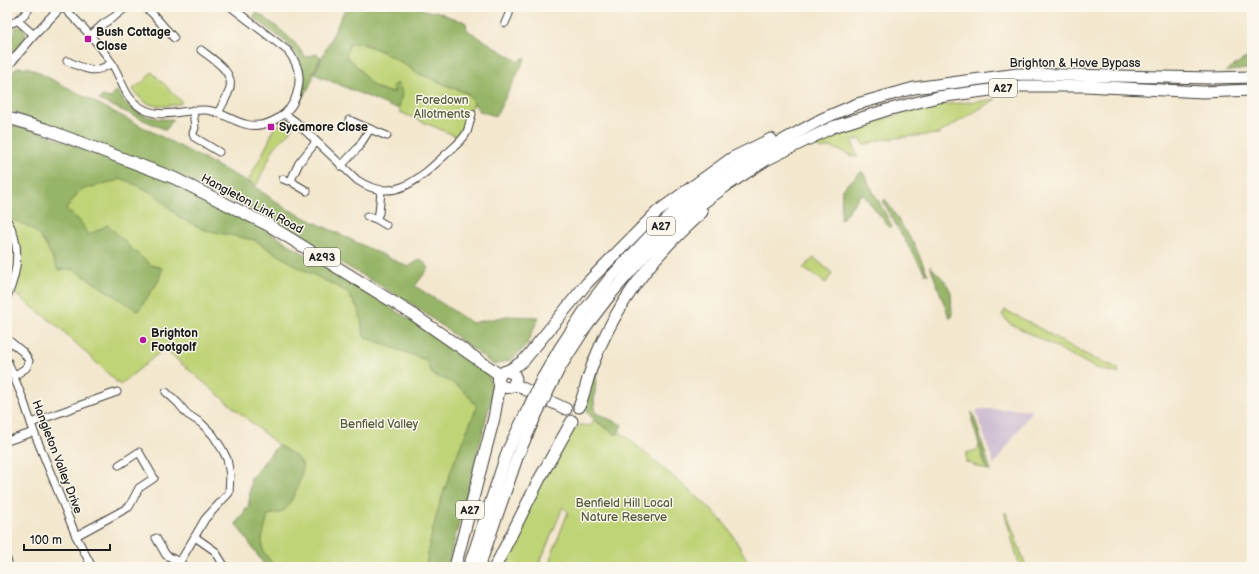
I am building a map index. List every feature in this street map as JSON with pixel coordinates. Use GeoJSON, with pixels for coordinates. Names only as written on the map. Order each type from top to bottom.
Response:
{"type":"FeatureCollection","features":[{"type":"Feature","properties":{"kind":"highway","name":"Brighton & Hove Bypass"},"geometry":{"type":"LineString","coordinates":[[469,567],[508,450],[532,412],[547,382],[560,348],[585,310],[611,277],[648,238],[678,210],[749,159],[822,119],[858,104],[914,88],[1018,74],[1203,78],[1252,77]]}},
{"type":"Feature","properties":{"kind":"highway","name":"Brighton & Hove Bypass"},"geometry":{"type":"LineString","coordinates":[[547,382],[559,369],[587,325],[610,294],[649,250],[681,219],[726,186],[766,160],[833,127],[887,110],[938,97],[1020,86],[1085,86],[1203,92],[1252,90]]}},
{"type":"Feature","properties":{"kind":"highway","name":"Hangleton Link Road"},"geometry":{"type":"LineString","coordinates":[[9,118],[45,129],[174,178],[270,226],[411,313],[502,377]]}},
{"type":"Feature","properties":{"kind":"highway","name":"A27"},"geometry":{"type":"LineString","coordinates":[[455,567],[494,418],[502,377],[525,359],[587,283],[657,212],[732,158],[781,134],[822,119]]}},
{"type":"Feature","properties":{"kind":"highway","name":"A27"},"geometry":{"type":"LineString","coordinates":[[580,407],[584,388],[594,361],[610,326],[624,301],[647,268],[689,224],[735,183],[766,160]]}},
{"type":"Feature","properties":{"kind":"highway"},"geometry":{"type":"LineString","coordinates":[[502,377],[511,372],[515,376],[516,381],[514,384],[566,409]]}},
{"type":"Feature","properties":{"kind":"highway"},"geometry":{"type":"LineString","coordinates":[[572,405],[580,407],[582,411],[581,416],[578,420],[572,421],[566,417],[566,409],[572,405]]}},
{"type":"Feature","properties":{"kind":"highway","name":"Brighton & Hove Bypass"},"geometry":{"type":"LineString","coordinates":[[479,567],[532,412]]}},
{"type":"Feature","properties":{"kind":"highway"},"geometry":{"type":"LineString","coordinates":[[495,567],[540,478],[572,421]]}},
{"type":"Feature","properties":{"kind":"street"},"geometry":{"type":"LineString","coordinates":[[7,24],[17,20],[27,12],[30,7]]}},
{"type":"Feature","properties":{"kind":"street"},"geometry":{"type":"LineString","coordinates":[[7,67],[62,7],[90,35],[112,63],[126,93],[134,103],[146,110],[158,113],[207,110],[247,125],[259,125],[270,122],[285,114],[296,98],[300,78],[298,68],[288,51],[231,7]]}},
{"type":"Feature","properties":{"kind":"street"},"geometry":{"type":"LineString","coordinates":[[90,35],[124,9],[130,7]]}},
{"type":"Feature","properties":{"kind":"street"},"geometry":{"type":"LineString","coordinates":[[143,7],[151,12],[174,38]]}},
{"type":"Feature","properties":{"kind":"street"},"geometry":{"type":"LineString","coordinates":[[151,12],[157,7]]}},
{"type":"Feature","properties":{"kind":"street"},"geometry":{"type":"LineString","coordinates":[[504,23],[510,14],[510,7]]}},
{"type":"Feature","properties":{"kind":"street"},"geometry":{"type":"LineString","coordinates":[[17,20],[34,36]]}},
{"type":"Feature","properties":{"kind":"street"},"geometry":{"type":"LineString","coordinates":[[201,50],[224,70],[229,76],[231,82],[230,89],[218,113]]}},
{"type":"Feature","properties":{"kind":"street"},"geometry":{"type":"LineString","coordinates":[[67,61],[86,69],[96,70],[103,69],[112,63]]}},
{"type":"Feature","properties":{"kind":"street"},"geometry":{"type":"LineString","coordinates":[[193,110],[195,128],[193,133],[194,137],[219,152]]}},
{"type":"Feature","properties":{"kind":"street"},"geometry":{"type":"LineString","coordinates":[[285,114],[366,187],[381,191],[404,187],[430,169],[464,136],[467,132],[472,114]]}},
{"type":"Feature","properties":{"kind":"street"},"geometry":{"type":"LineString","coordinates":[[349,120],[387,136]]}},
{"type":"Feature","properties":{"kind":"street"},"geometry":{"type":"LineString","coordinates":[[341,166],[358,148],[370,129]]}},
{"type":"Feature","properties":{"kind":"street"},"geometry":{"type":"LineString","coordinates":[[292,180],[299,163],[316,142]]}},
{"type":"Feature","properties":{"kind":"street"},"geometry":{"type":"LineString","coordinates":[[283,179],[288,181],[292,180]]}},
{"type":"Feature","properties":{"kind":"street"},"geometry":{"type":"LineString","coordinates":[[292,180],[295,184],[307,191]]}},
{"type":"Feature","properties":{"kind":"street"},"geometry":{"type":"LineString","coordinates":[[376,219],[380,212],[381,191]]}},
{"type":"Feature","properties":{"kind":"street"},"geometry":{"type":"LineString","coordinates":[[367,216],[386,225]]}},
{"type":"Feature","properties":{"kind":"street"},"geometry":{"type":"LineString","coordinates":[[7,220],[12,228],[16,244],[17,264],[13,283],[7,297]]}},
{"type":"Feature","properties":{"kind":"street"},"geometry":{"type":"LineString","coordinates":[[7,339],[24,353],[29,361],[26,368],[14,376]]}},
{"type":"Feature","properties":{"kind":"street","name":"Hangleton Valley Drive"},"geometry":{"type":"LineString","coordinates":[[7,360],[76,536],[92,567]]}},
{"type":"Feature","properties":{"kind":"street"},"geometry":{"type":"LineString","coordinates":[[31,423],[117,392]]}},
{"type":"Feature","properties":{"kind":"street"},"geometry":{"type":"LineString","coordinates":[[156,538],[166,555],[178,564],[205,519],[228,493],[230,475],[227,459],[222,448],[213,435],[201,423],[187,414],[166,392]]}},
{"type":"Feature","properties":{"kind":"street"},"geometry":{"type":"LineString","coordinates":[[7,441],[34,432]]}},
{"type":"Feature","properties":{"kind":"street"},"geometry":{"type":"LineString","coordinates":[[76,536],[129,507],[139,488],[154,478],[139,452],[119,465]]}},
{"type":"Feature","properties":{"kind":"street"},"geometry":{"type":"LineString","coordinates":[[195,537],[215,550],[225,567]]}},
{"type":"Feature","properties":{"kind":"street"},"geometry":{"type":"LineString","coordinates":[[7,559],[9,567]]}},
{"type":"Feature","properties":{"kind":"shaded area"},"geometry":{"type":"Polygon","coordinates":[[[981,409],[1033,409],[994,465],[976,411],[981,409]]]}},
{"type":"Feature","properties":{"kind":"green space"},"geometry":{"type":"Polygon","coordinates":[[[346,7],[415,7],[431,12],[436,11],[463,21],[466,23],[467,30],[519,62],[521,59],[526,57],[496,116],[479,111],[468,94],[415,72],[403,63],[379,50],[361,43],[349,44],[346,56],[357,66],[374,86],[383,91],[395,92],[392,86],[398,83],[402,92],[399,108],[392,107],[314,74],[346,7]]]}},
{"type":"Feature","properties":{"kind":"green space"},"geometry":{"type":"Polygon","coordinates":[[[257,12],[289,38],[305,57],[317,54],[321,57],[307,91],[296,106],[303,89],[305,78],[298,56],[287,43],[253,17],[257,12]]]}},
{"type":"Feature","properties":{"kind":"green space"},"geometry":{"type":"Polygon","coordinates":[[[16,27],[24,27],[26,37],[7,59],[9,47],[16,27]]]}},
{"type":"Feature","properties":{"kind":"green space","name":"Foredown Allotments"},"geometry":{"type":"Polygon","coordinates":[[[360,43],[379,50],[403,63],[415,72],[468,94],[474,103],[458,137],[400,112],[399,108],[402,92],[387,92],[375,87],[366,80],[360,69],[346,56],[349,44],[360,43]]]}},
{"type":"Feature","properties":{"kind":"green space"},"geometry":{"type":"Polygon","coordinates":[[[1252,57],[1252,68],[1225,72],[1244,59],[1252,57]]]}},
{"type":"Feature","properties":{"kind":"green space"},"geometry":{"type":"Polygon","coordinates":[[[17,67],[30,68],[248,182],[285,208],[408,267],[421,259],[429,268],[415,286],[472,323],[507,316],[539,317],[526,346],[511,360],[494,365],[414,305],[338,261],[271,219],[182,177],[31,121],[14,112],[7,103],[7,79],[17,67]]]}},
{"type":"Feature","properties":{"kind":"green space"},"geometry":{"type":"Polygon","coordinates":[[[152,72],[182,102],[179,104],[159,106],[142,100],[133,89],[144,81],[152,72]]]}},
{"type":"Feature","properties":{"kind":"green space"},"geometry":{"type":"Polygon","coordinates":[[[116,91],[131,107],[141,114],[160,119],[173,119],[166,130],[99,100],[102,96],[111,98],[116,91]]]}},
{"type":"Feature","properties":{"kind":"green space"},"geometry":{"type":"Polygon","coordinates":[[[996,99],[938,134],[883,139],[864,145],[861,139],[852,141],[858,158],[831,147],[821,149],[815,146],[844,133],[903,113],[934,106],[996,99]]]}},
{"type":"Feature","properties":{"kind":"green space"},"geometry":{"type":"Polygon","coordinates":[[[287,123],[293,128],[274,148],[256,186],[248,181],[268,143],[274,127],[287,123]]]}},
{"type":"Feature","properties":{"kind":"green space","name":"Benfield Valley"},"geometry":{"type":"Polygon","coordinates":[[[9,125],[176,184],[407,318],[488,374],[493,391],[447,567],[266,567],[236,524],[249,505],[251,478],[278,445],[164,349],[120,385],[61,329],[13,292],[20,263],[20,251],[7,213],[7,126],[9,125]]]}},
{"type":"Feature","properties":{"kind":"green space"},"geometry":{"type":"Polygon","coordinates":[[[9,125],[42,133],[176,184],[271,233],[407,318],[488,374],[493,391],[447,567],[426,567],[429,546],[439,505],[453,465],[477,407],[468,395],[453,383],[433,375],[426,360],[364,337],[359,310],[346,291],[298,267],[254,240],[205,230],[180,218],[155,194],[123,179],[80,190],[66,209],[80,221],[88,235],[108,225],[133,250],[151,265],[162,268],[159,280],[138,311],[73,269],[58,270],[47,248],[36,232],[14,220],[7,213],[7,126],[9,125]]]}},
{"type":"Feature","properties":{"kind":"green space"},"geometry":{"type":"Polygon","coordinates":[[[862,171],[892,226],[890,228],[862,193],[841,220],[842,189],[862,171]]]}},
{"type":"Feature","properties":{"kind":"green space"},"geometry":{"type":"Polygon","coordinates":[[[885,199],[914,244],[928,275],[925,273],[893,219],[883,201],[885,199]]]}},
{"type":"Feature","properties":{"kind":"green space"},"geometry":{"type":"Polygon","coordinates":[[[814,258],[832,273],[826,283],[803,268],[814,258]]]}},
{"type":"Feature","properties":{"kind":"green space"},"geometry":{"type":"Polygon","coordinates":[[[930,266],[945,281],[951,292],[952,317],[949,317],[930,266]]]}},
{"type":"Feature","properties":{"kind":"green space"},"geometry":{"type":"Polygon","coordinates":[[[1005,310],[1075,349],[1103,363],[1118,368],[1119,374],[1096,368],[1009,323],[1002,315],[1005,310]]]}},
{"type":"Feature","properties":{"kind":"green space"},"geometry":{"type":"Polygon","coordinates":[[[593,371],[597,372],[594,401],[596,413],[622,425],[617,435],[596,421],[587,410],[586,395],[593,371]]]}},
{"type":"Feature","properties":{"kind":"green space"},"geometry":{"type":"Polygon","coordinates":[[[972,412],[991,472],[987,470],[972,421],[972,412]]]}},
{"type":"Feature","properties":{"kind":"green space","name":"Benfield Hill Local Nature Reserve"},"geometry":{"type":"Polygon","coordinates":[[[594,420],[616,435],[619,431],[710,508],[729,529],[751,567],[549,567],[552,554],[568,512],[563,507],[538,567],[498,567],[532,500],[569,436],[580,425],[590,426],[594,420]]]}},
{"type":"Feature","properties":{"kind":"green space"},"geometry":{"type":"Polygon","coordinates":[[[278,445],[292,453],[301,461],[302,468],[297,489],[290,503],[283,511],[268,515],[262,539],[263,551],[275,567],[266,567],[236,524],[249,505],[251,478],[278,445]]]}},
{"type":"Feature","properties":{"kind":"green space"},"geometry":{"type":"Polygon","coordinates":[[[979,445],[987,470],[966,462],[966,453],[977,450],[979,445]]]}},
{"type":"Feature","properties":{"kind":"green space"},"geometry":{"type":"Polygon","coordinates":[[[1005,512],[1007,514],[1026,567],[1020,567],[1005,512]]]}},
{"type":"Feature","properties":{"kind":"place","name":"Bush Cottage Close"},"geometry":{"type":"Point","coordinates":[88,39]}},
{"type":"Feature","properties":{"kind":"place","name":"Sycamore Close"},"geometry":{"type":"Point","coordinates":[271,127]}},
{"type":"Feature","properties":{"kind":"place","name":"Brighton Footgolf"},"geometry":{"type":"Point","coordinates":[143,340]}}]}
